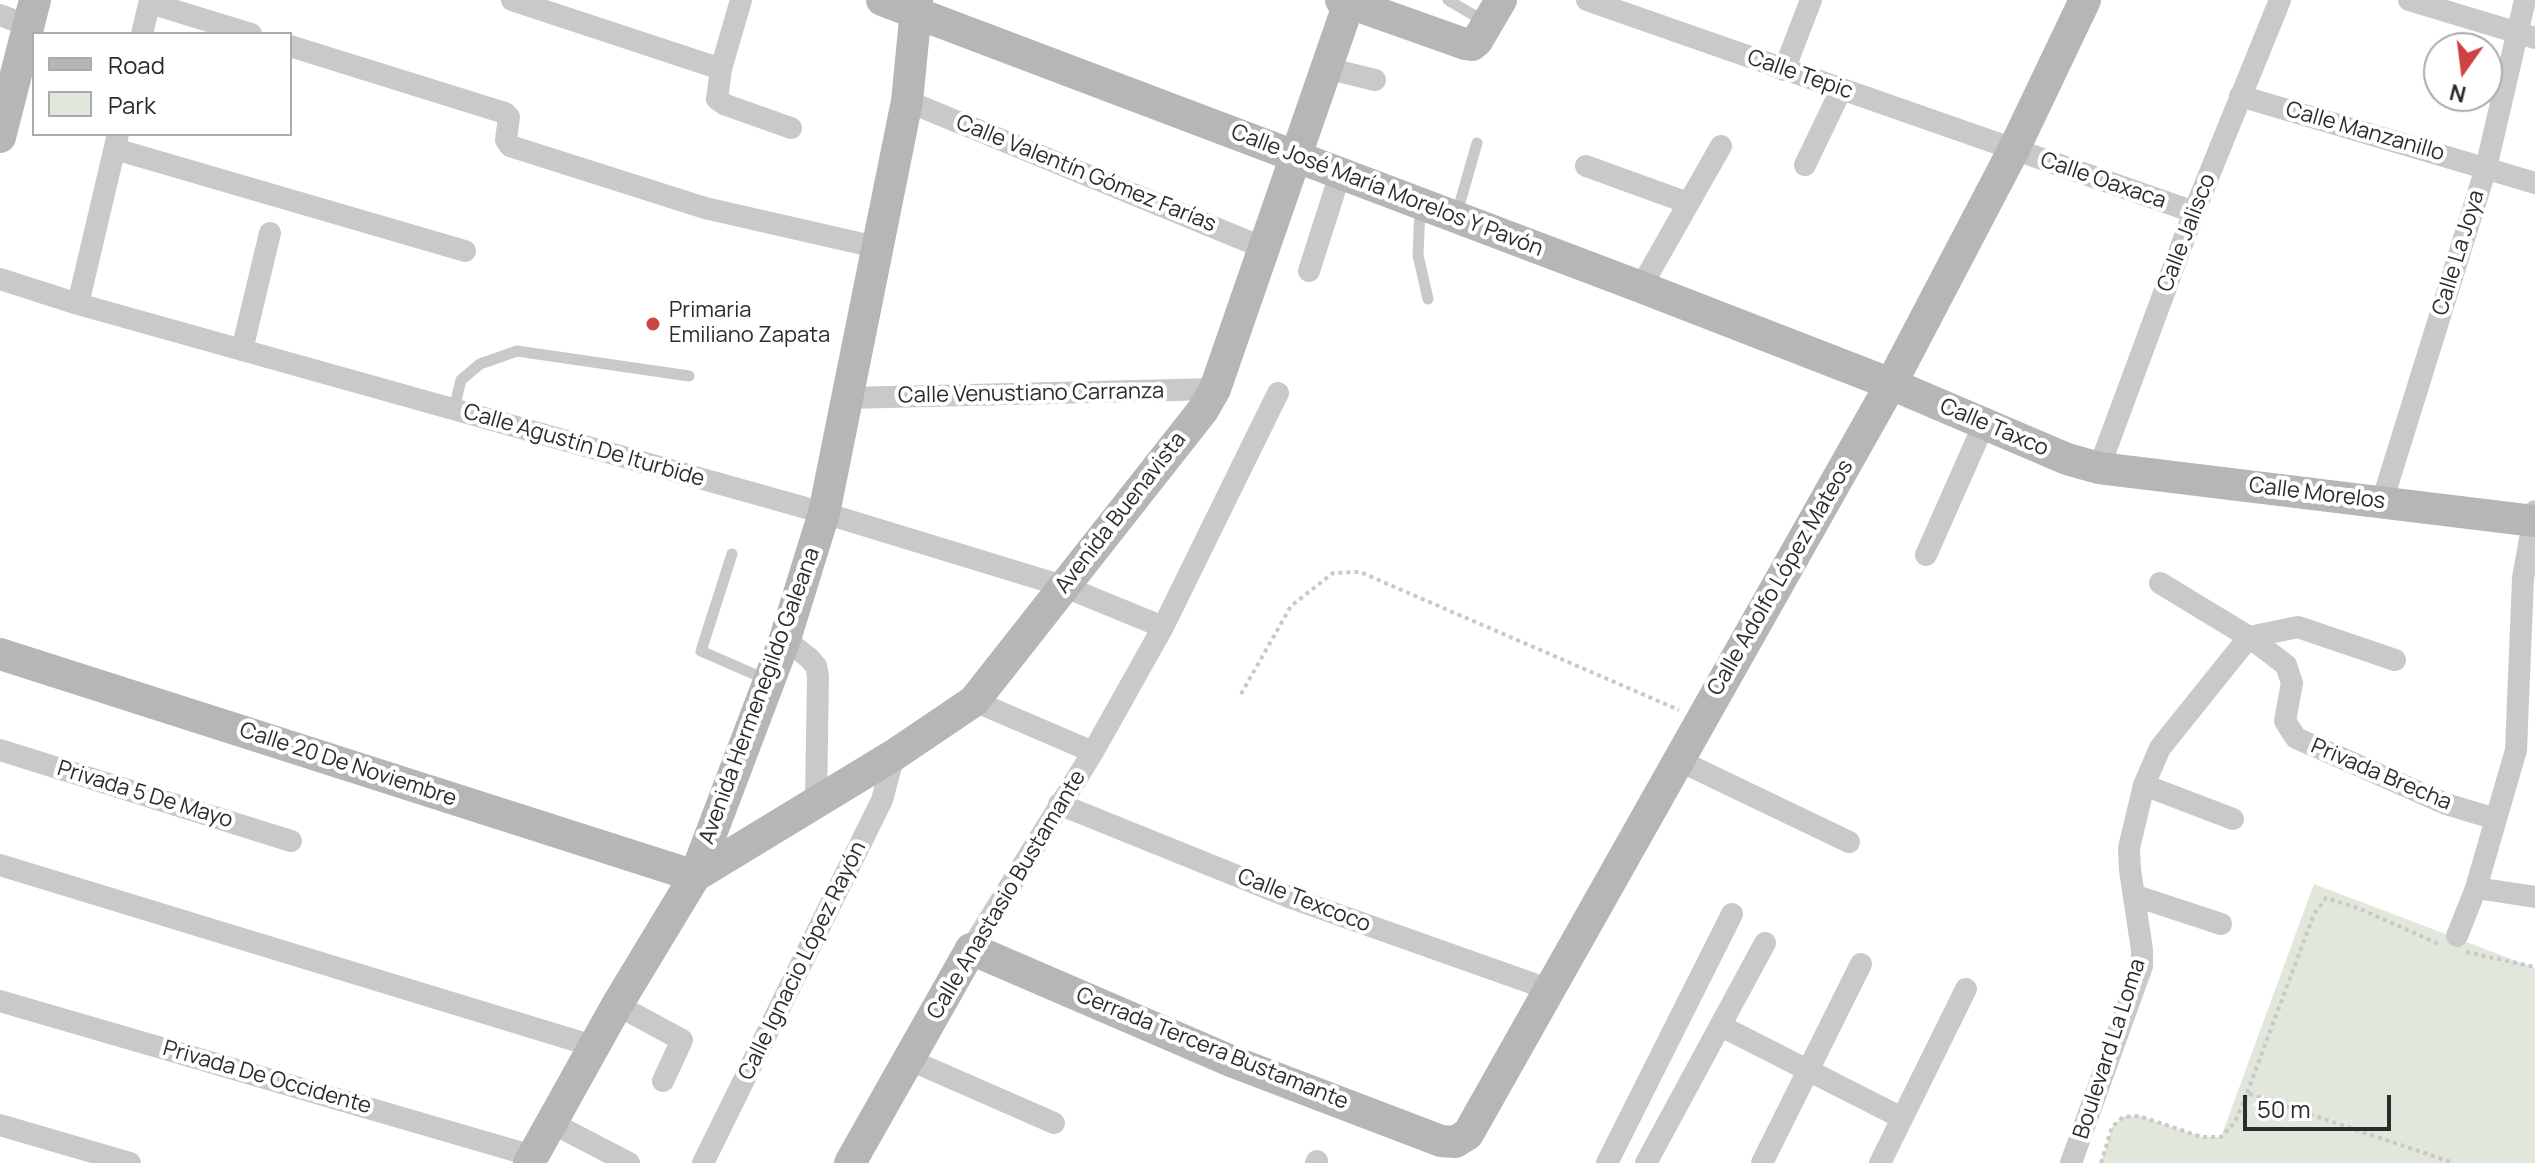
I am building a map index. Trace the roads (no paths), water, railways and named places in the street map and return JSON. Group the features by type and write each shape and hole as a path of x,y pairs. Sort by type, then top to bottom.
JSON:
{"main road":[{"name":"Calle José María Morelos Y Pavón","path":"882,0 916,6 1295,157 1891,384"},
{"name":"Calle Adolfo López Mateos","path":"1455,1142 1468,1134 1551,990 1891,384 2013,151 2085,0"},
{"path":"1347,1 1465,44 1487,23"},
{"name":"Avenida Buenavista","path":"695,876 894,755 974,701 1203,410 1215,389 1347,1"},
{"name":"Avenida Hermenegildo Galeana","path":"531,1160 593,1046 695,876 785,639 824,513 907,101 916,6"},
{"path":"0,137 21,14"},
{"name":"Calle Taxco","path":"1891,384 2067,459 2099,468"},
{"name":"Calle Morelos","path":"2099,468 2534,517"},
{"name":"Calle 20 De Noviembre","path":"0,654 695,876"},
{"name":"Calle Anastasio Bustamante","path":"850,1163 971,949"},
{"name":"Cerrada Tercera Bustamante","path":"971,949 1231,1061 1441,1141 1455,1142"}],"street":[{"path":"512,0 721,69"},
{"path":"741,0 721,69 717,99 791,128"},
{"name":"Calle Tepic","path":"1587,0 2013,151"},
{"path":"1784,70 1811,0"},
{"name":"Calle Jalisco","path":"2099,468 2194,212 2280,0"},
{"path":"2409,0 2526,35"},
{"name":"Calle La Joya","path":"2382,502 2526,35 2525,0"},
{"path":"142,32 150,1 245,32"},
{"path":"292,47 508,114 506,140 510,146 705,208 876,247"},
{"path":"1326,68 1375,80"},
{"path":"1805,165 1841,90"},
{"name":"Calle Manzanillo","path":"2240,96 2535,183"},
{"name":"Calle Valentín Gómez Farías","path":"907,101 1264,248"},
{"path":"78,304 117,142 465,251"},
{"path":"1641,287 1721,146"},
{"name":"Calle Oaxaca","path":"2013,151 2194,212"},
{"path":"1586,166 1688,203"},
{"path":"1309,271 1340,174"},
{"path":"242,350 270,233"},
{"name":"Calle Agustín De Iturbide","path":"0,279 78,304 824,513 1063,586 1163,627"},
{"name":"Calle Venustiano Carranza","path":"847,398 1215,389"},
{"name":"Calle Anastasio Bustamante","path":"971,949 1093,752 1163,627 1278,393"},
{"path":"1926,555 1984,424"},
{"path":"2457,945 2516,750 2528,634 2523,578 2534,517"},
{"path":"2160,583 2249,637 2298,627 2395,660"},
{"name":"Boulevard La Loma","path":"2071,1163 2142,966 2129,848 2144,785 2160,748 2249,637"},
{"name":"Privada Brecha","path":"2249,637 2286,665 2291,674 2285,721 2296,738 2446,804 2496,819"},
{"path":"785,639 809,658 816,666 818,676 816,801"},
{"path":"974,701 1093,752"},
{"name":"Privada 5 De Mayo","path":"0,750 291,841"},
{"name":"Calle Ignacio López Rayón","path":"703,1163 882,800 894,755"},
{"path":"1678,760 1849,842"},
{"path":"2144,785 2233,819"},
{"name":"Calle Texcoco","path":"1059,804 1294,899 1551,990"},
{"path":"0,865 593,1046"},
{"path":"2476,888 2530,893"},
{"path":"2136,896 2221,924"},
{"path":"1607,1163 1732,914"},
{"path":"1646,1163 1765,943"},
{"path":"1762,1163 1861,964"},
{"path":"1880,1163 1966,989"},
{"name":"Privada De Occidente","path":"0,1001 531,1160"},
{"path":"617,1005 682,1040 663,1081"},
{"path":"1721,1026 1902,1118"},
{"path":"910,1060 1054,1123"},
{"path":"552,1123 629,1163"},
{"path":"0,1125 130,1163"}],"lane":[{"path":"1448,0 1487,23"},
{"path":"1456,218 1477,143"},
{"path":"1420,204 1418,255 1428,299"},
{"path":"454,409 461,380 480,364 517,351 689,376"},
{"path":"732,554 701,651 769,681"}],"place":[{"name":"Primaria Emiliano Zapata","path":"653,324"}]}
